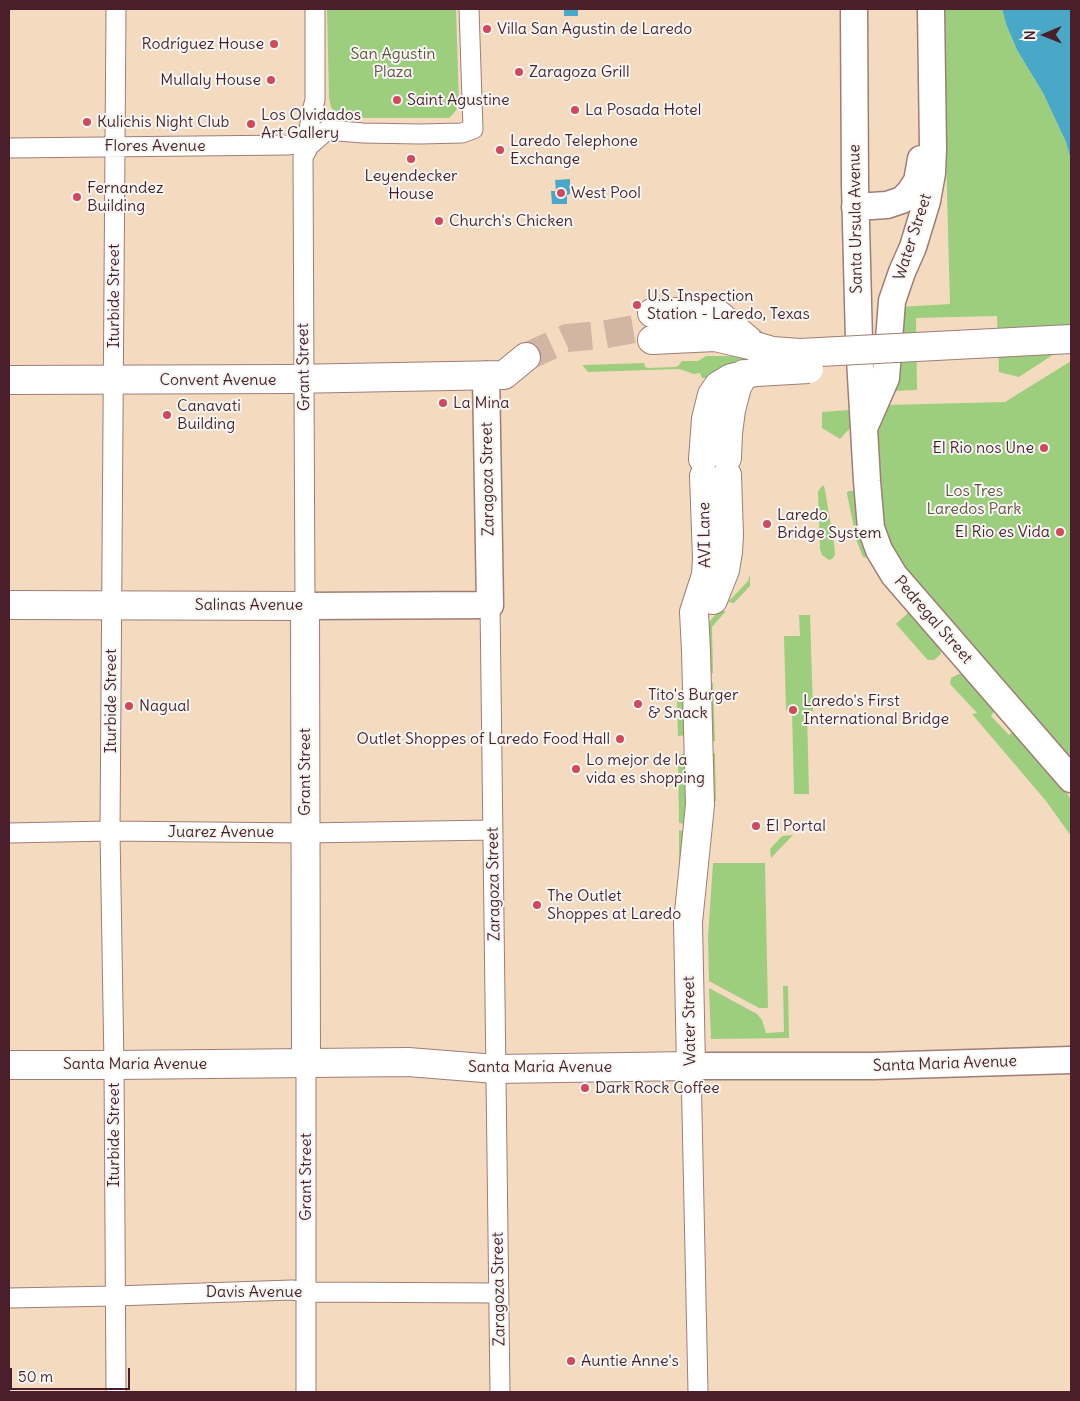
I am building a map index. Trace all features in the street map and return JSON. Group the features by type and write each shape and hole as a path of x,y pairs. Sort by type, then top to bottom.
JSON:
{"main road":[{"name":"Santa Ursula Avenue","path":"854,9 855,196 870,391 864,429"},
{"name":"Water Street","path":"855,196 887,205 902,200 917,181 921,163 919,9"},
{"name":"Water Street","path":"870,391 886,378 892,301 913,246 927,201 932,173 931,9"},
{"path":"652,333 702,324 714,326 726,330 752,364"},
{"path":"752,364 772,352 800,353 1071,339"},
{"path":"752,364 1071,354"},
{"path":"495,375 526,357"},
{"name":"AVI Lane","path":"696,651 694,612 706,575 716,467 706,419 712,395 718,386 752,364"},
{"name":"Convent Avenue","path":"9,380 303,379 495,375"},
{"name":"Zaragoza Street","path":"490,605 495,375"},
{"name":"Pedregal Street","path":"864,429 869,513 879,550 894,575 1071,779"},
{"name":"Salinas Avenue","path":"9,605 490,605"},
{"name":"Grant Street","path":"305,606 306,1063"},
{"name":"Water Street","path":"691,1066 688,922 700,805 696,651"},
{"name":"Santa Maria Avenue","path":"9,1064 114,1065 408,1062 496,1069 873,1066 1071,1060"}],"street":[{"name":"Iturbide Street","path":"116,9 110,831 116,1392"},
{"name":"Grant Street","path":"305,606 302,147 309,130 315,100 315,9"},
{"path":"302,147 326,130 420,134 462,133 473,129 469,9"},
{"name":"Grant Street","path":"315,100 326,130"},
{"name":"Flores Avenue","path":"9,148 289,146 295,144 302,147"},
{"name":"Zaragoza Street","path":"490,605 500,1392"},
{"name":"Juarez Avenue","path":"9,833 110,831 306,833 493,830"},
{"name":"Grant Street","path":"306,1063 306,1392"},
{"name":"Water Street","path":"691,1066 698,1392"},
{"name":"Davis Avenue","path":"9,1298 292,1290 306,1292 499,1292"}],"green space":[{"name":"San Agustin Plaza","path":"327,9 456,9 458,108 449,118 348,118 335,113 329,98"},
{"path":"942,9 1002,9 1017,50 1043,93 1066,142 1071,161 1071,343 1019,377 999,372 997,316 916,318 917,390 893,391 898,307 950,304"},
{"path":"706,356 744,356 749,359 736,361 709,378 702,378 700,373 694,374 679,369 588,372 583,366 644,363 645,367 648,368 675,367 682,361 698,361"},
{"name":"Los Tres Laredos Park","path":"1071,361 1071,762 905,573 884,538 874,438 887,405 1005,402"},
{"path":"851,411 853,425 840,439 822,428 822,412"},
{"path":"824,486 825,490 834,544 835,555 829,560 822,555 820,549 818,492"},
{"path":"849,491 859,491 873,558 863,557 857,542 847,494"},
{"path":"750,574 750,586 734,603 728,602 748,581"},
{"path":"721,611 726,611 712,627 713,673 708,673 709,683 713,683 715,741 709,741 706,631 709,622"},
{"path":"910,611 940,647 941,654 934,660 928,660 896,624"},
{"path":"799,615 810,615 813,711 807,711 809,794 794,794 792,711 786,710 784,636 800,636"},
{"path":"963,674 996,709 991,716 1009,735 1015,730 1060,781 1071,800 1071,836 1046,801 972,714 977,713 950,684 951,678"},
{"path":"682,697 685,698 688,735 678,736 677,701"},
{"path":"688,752 688,825 679,823 678,756"},
{"path":"715,753 716,801 710,802 707,754"},
{"path":"679,830 686,832 679,879"},
{"path":"793,835 771,858 770,849 782,836"},
{"path":"713,863 765,863 768,1008 759,1008 709,981 708,937"},
{"path":"783,986 788,986 789,1038 711,1039 709,988 757,1014 762,1020 766,1033 784,1032"}],"water":[{"path":"564,9 578,9 578,16 564,16"},
{"path":"1002,9 1071,9 1071,161 1066,142 1043,93 1017,50"},
{"name":"West Pool","path":"570,179 570,194 567,195 567,204 552,204 551,191 556,191 555,180"}],"tunnel":[{"path":"526,357 567,338 601,335 652,326"}],"place":[{"name":"Villa San Agustin de Laredo","path":"487,29"},
{"name":"Rodríguez House","path":"274,44"},
{"name":"Zaragoza Grill","path":"519,72"},
{"name":"Mullaly House","path":"271,80"},
{"name":"Saint Agustine","path":"397,100"},
{"name":"La Posada Hotel","path":"575,110"},
{"name":"Kulichis Night Club","path":"87,122"},
{"name":"Los Olvidados Art Gallery","path":"251,124"},
{"name":"Laredo Telephone Exchange","path":"500,150"},
{"name":"Leyendecker House","path":"411,159"},
{"name":"West Pool","path":"561,193"},
{"name":"Fernandez Building","path":"77,197"},
{"name":"Church's Chicken","path":"439,221"},
{"name":"U.S. Inspection Station - Laredo, Texas","path":"637,305"},
{"name":"La Mina","path":"443,403"},
{"name":"Canavati Building","path":"167,415"},
{"name":"El Rio nos Une","path":"1044,448"},
{"name":"Laredo Bridge System","path":"767,524"},
{"name":"El Rio es Vida","path":"1060,532"},
{"name":"Tito's Burger & Snack","path":"638,704"},
{"name":"Nagual","path":"129,706"},
{"name":"Laredo's First International Bridge","path":"793,710"},
{"name":"Outlet Shoppes of Laredo Food Hall","path":"620,739"},
{"name":"Lo mejor de la vida es shopping","path":"576,769"},
{"name":"El Portal","path":"756,826"},
{"name":"The Outlet Shoppes at Laredo","path":"537,905"},
{"name":"Dark Rock Coffee","path":"585,1088"},
{"name":"Auntie Anne's","path":"571,1361"}]}
